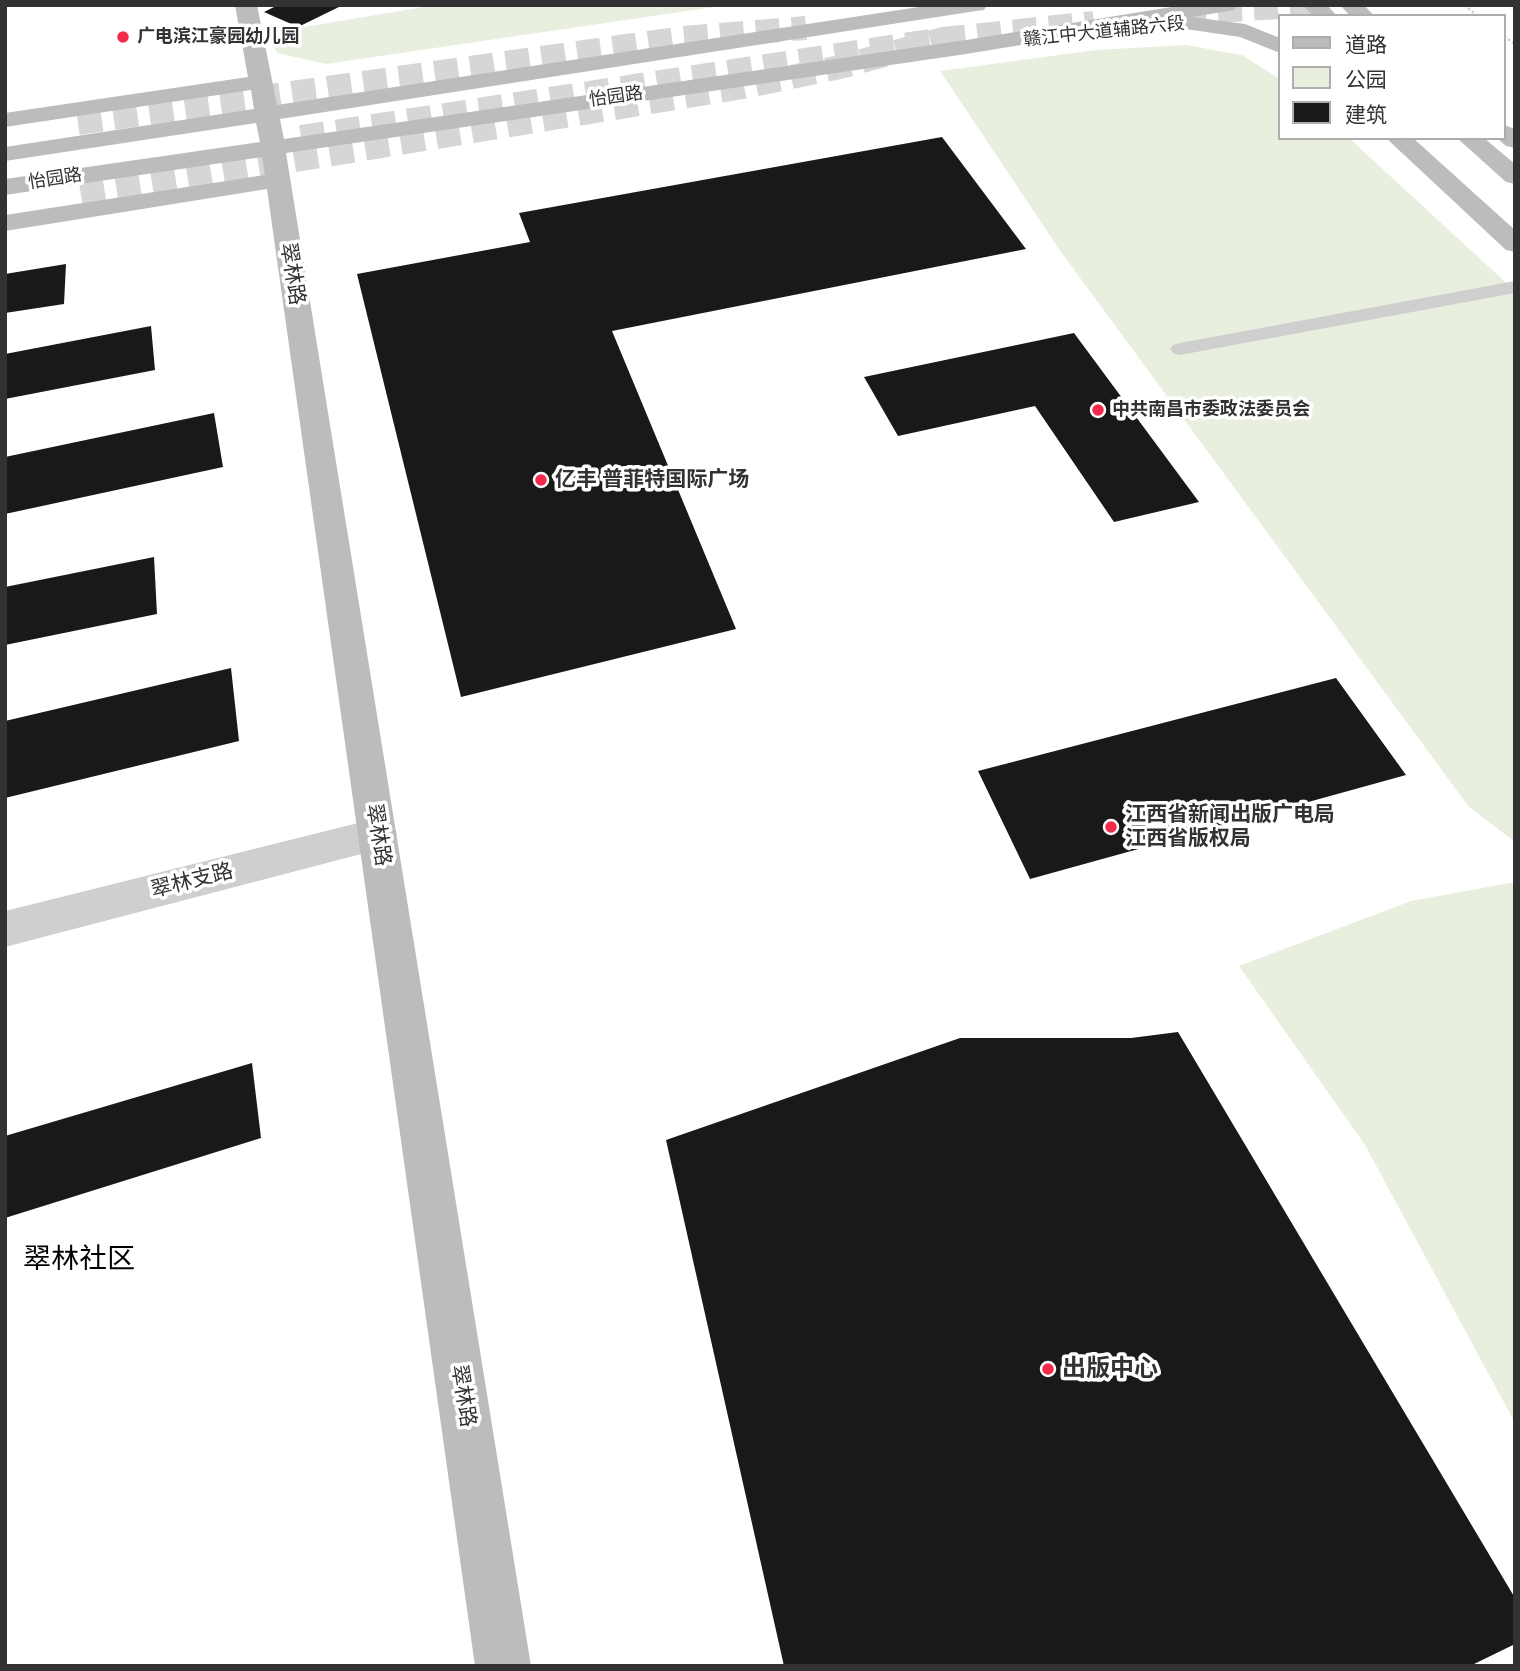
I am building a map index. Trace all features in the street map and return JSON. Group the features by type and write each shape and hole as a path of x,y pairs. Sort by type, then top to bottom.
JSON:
{"main road":[{"name":"翠林路","path":"246,5 269,131 378,834 503,1666"},
{"name":"怡园路","path":"5,187 269,131 976,5"},
{"name":"怡园路","path":"5,154 269,131 966,47 1226,5"},
{"name":"赣江中大道辅路六段","path":"966,47 1156,23 1199,23 1245,31 1278,45"},
{"path":"5,120 269,131"},
{"path":"5,134 78,123"},
{"path":"5,223 269,131"},
{"path":"1400,140 1515,244"},
{"path":"1471,140 1515,177"},
{"path":"5,206 81,195"}],"street":[{"name":"翠林支路","path":"5,929 378,834"}],"lane":[{"path":"1180,349 1515,287"}],"green space":[{"path":"436,5 728,5 326,64 277,53 268,33"},
{"path":"1186,45 1242,55 1278,78 1278,140 1351,140 1515,291 1515,842 1469,807 1061,252 940,71 1096,50"},
{"path":"1515,882 1515,1423 1365,1145 1239,966 1411,901"}],"building":[{"path":"278,5 343,5 298,27 264,12"},
{"name":"亿丰 普菲特国际广场","path":"942,137 1026,249 612,331 736,629 461,697 357,274 530,242 519,213"},
{"path":"66,264 64,304 5,313 5,274"},
{"path":"151,326 155,370 5,399 5,354"},
{"path":"1074,333 1199,502 1114,522 1035,406 898,436 864,377"},
{"path":"214,413 223,467 5,514 5,457"},
{"path":"154,557 157,614 5,645 5,587"},
{"path":"231,668 239,741 5,798 5,721"},
{"name":"江西省新闻出版广电局 江西省版权局","path":"1336,678 1406,775 1030,879 978,771"},
{"name":"出版中心","path":"1178,1032 1515,1598 1515,1644 1470,1666 784,1666 666,1140 960,1038 1131,1038"},
{"path":"252,1063 261,1138 5,1218 5,1136"}],"tunnel":[{"path":"1182,13 1313,5"},
{"path":"301,137 943,39 1094,23"},
{"path":"78,123 683,38 806,28"},
{"path":"81,195 743,87 840,67 943,39"}],"place":[{"name":"广电滨江豪园幼儿园","path":"123,37"},
{"name":"中共南昌市委政法委员会","path":"1098,410"},
{"name":"亿丰 普菲特国际广场","path":"541,480"},
{"name":"江西省新闻出版广电局 江西省版权局","path":"1111,827"},
{"name":"出版中心","path":"1048,1369"}],"district":[{"name":"翠林社区","path":"79,1260"}]}
